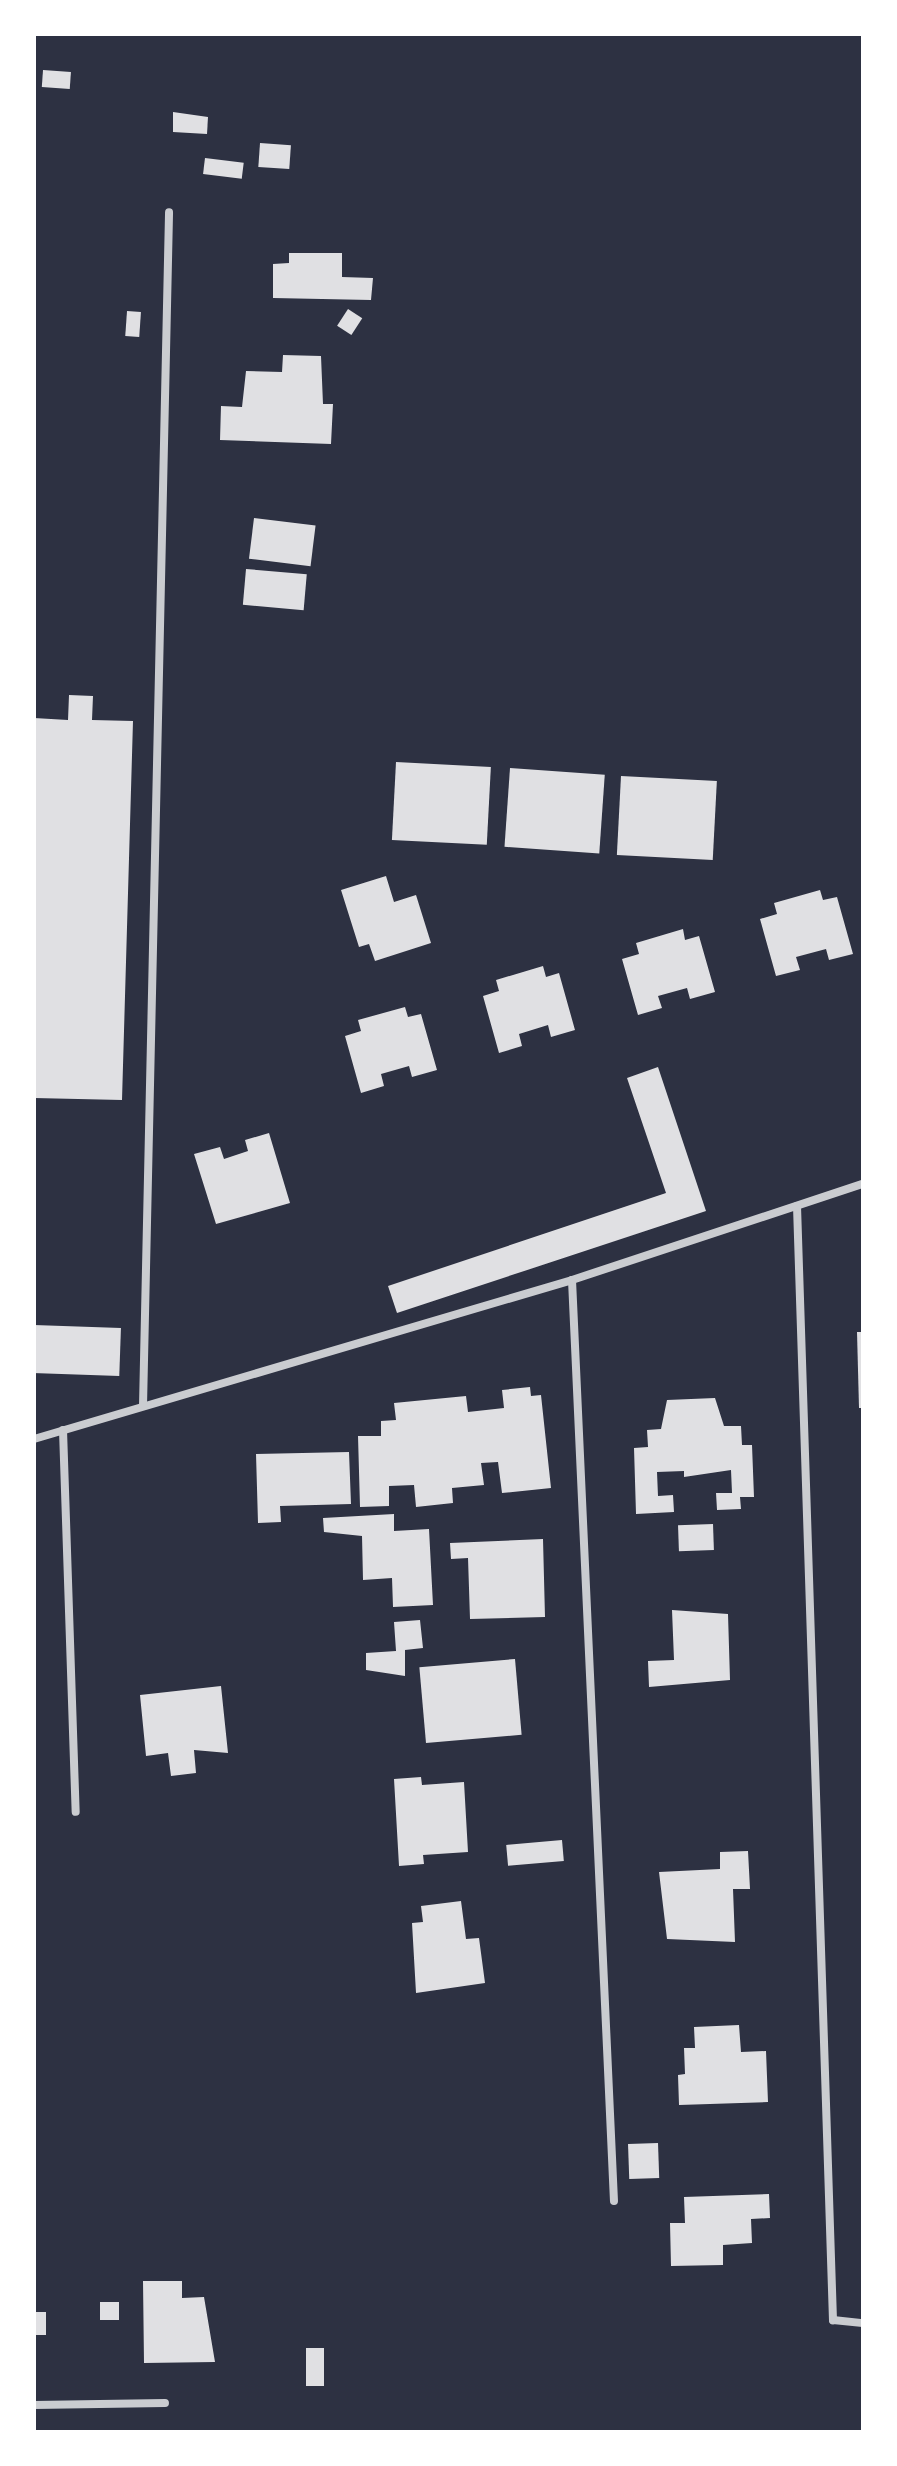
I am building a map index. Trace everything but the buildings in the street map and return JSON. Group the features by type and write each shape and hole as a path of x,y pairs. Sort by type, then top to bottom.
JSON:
{"street":[{"path":"143,1406 169,212"},
{"path":"34,1439 572,1280 863,1184"},
{"path":"797,1206 833,2320 863,2323"},
{"path":"572,1280 614,2201"},
{"path":"63,1430 76,1812"},
{"path":"34,2405 165,2403"}]}
